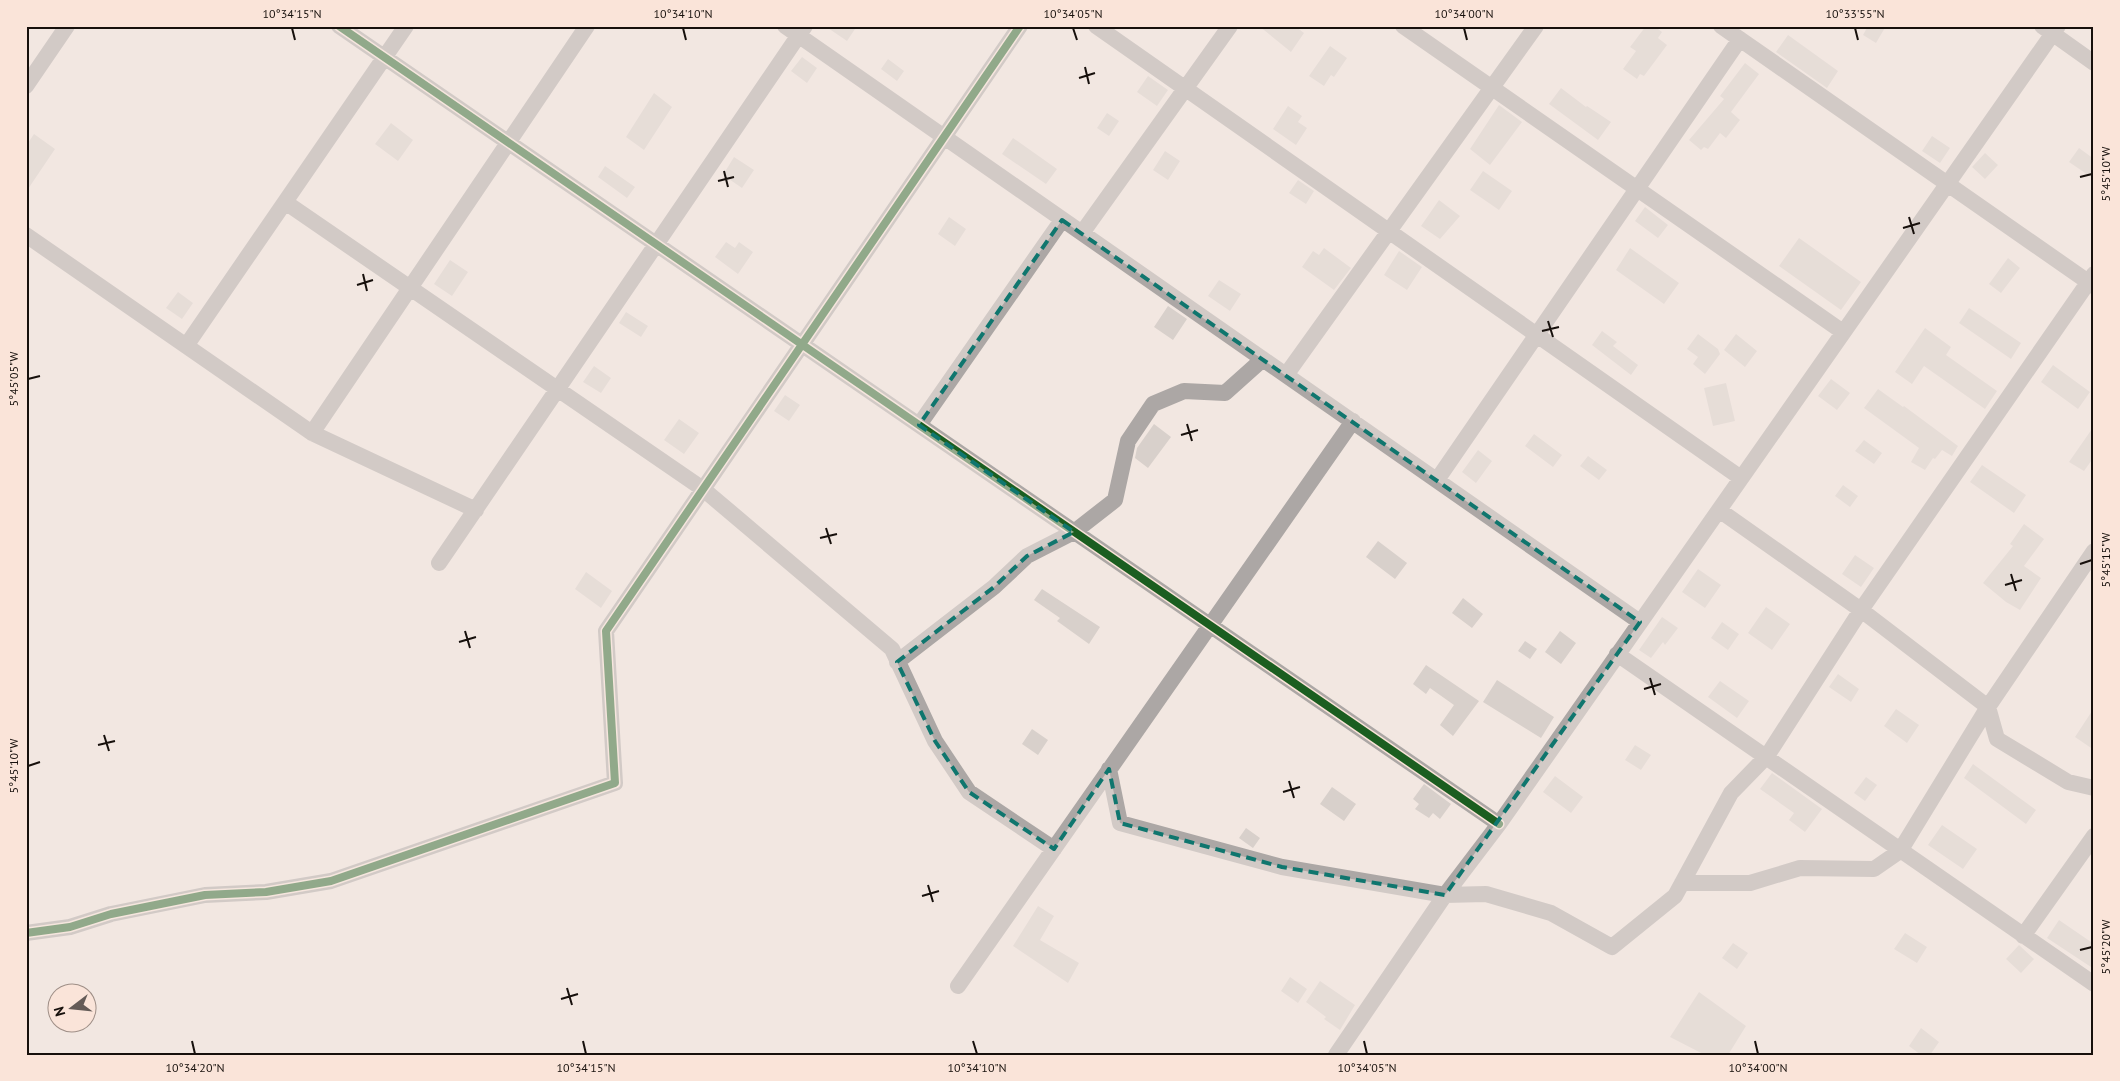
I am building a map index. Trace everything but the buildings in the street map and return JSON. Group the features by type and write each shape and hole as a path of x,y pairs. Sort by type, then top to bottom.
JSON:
{"street":[{"path":"26,86 67,26"},
{"path":"339,26 1499,824"},
{"path":"186,346 406,26"},
{"path":"312,433 587,26"},
{"path":"785,26 802,31 944,137 1640,622"},
{"path":"26,933 70,927 112,914 205,895 266,892 331,881 614,783 606,631 1020,26"},
{"path":"1096,26 1741,478"},
{"path":"1082,233 1230,26"},
{"path":"1402,26 1843,332"},
{"path":"1286,375 1536,26"},
{"path":"1110,770 1120,823 1282,868 1445,895 1486,894 1551,913 1612,947 1675,896 1731,793 1767,756 1860,610 2092,281 1947,184 1721,26"},
{"path":"1336,1055 1445,895 1499,824 1947,184 2051,29 2094,63"},
{"path":"440,563 802,31"},
{"path":"1436,480 1740,39"},
{"path":"285,202 703,489 892,649 936,741 969,792 1054,849"},
{"path":"920,425 1062,220"},
{"path":"26,235 312,433 476,510"},
{"path":"898,662 994,587 1027,556 1074,532 1115,500 1128,441 1153,404 1184,392 1225,393 1263,359"},
{"path":"958,986 1353,422"},
{"path":"1718,510 1860,610 1988,708 1997,739 2068,782 2094,788"},
{"path":"1682,883 1750,883 1800,868 1874,869 1900,851 1988,708 2094,551"},
{"path":"1617,654 2094,984"},
{"path":"2023,936 2094,836"}],"highlighted area":[{"path":"1062,220 1640,622 1445,895 1282,867 1120,823 1109,769 1054,849 969,792 935,741 897,662 994,587 1027,556 1074,532 919,425"}],"cycle path":[{"path":"339,26 1499,824"},
{"path":"26,933 70,927 111,914 205,895 266,892 331,881 615,783 606,631 1020,26"}]}
